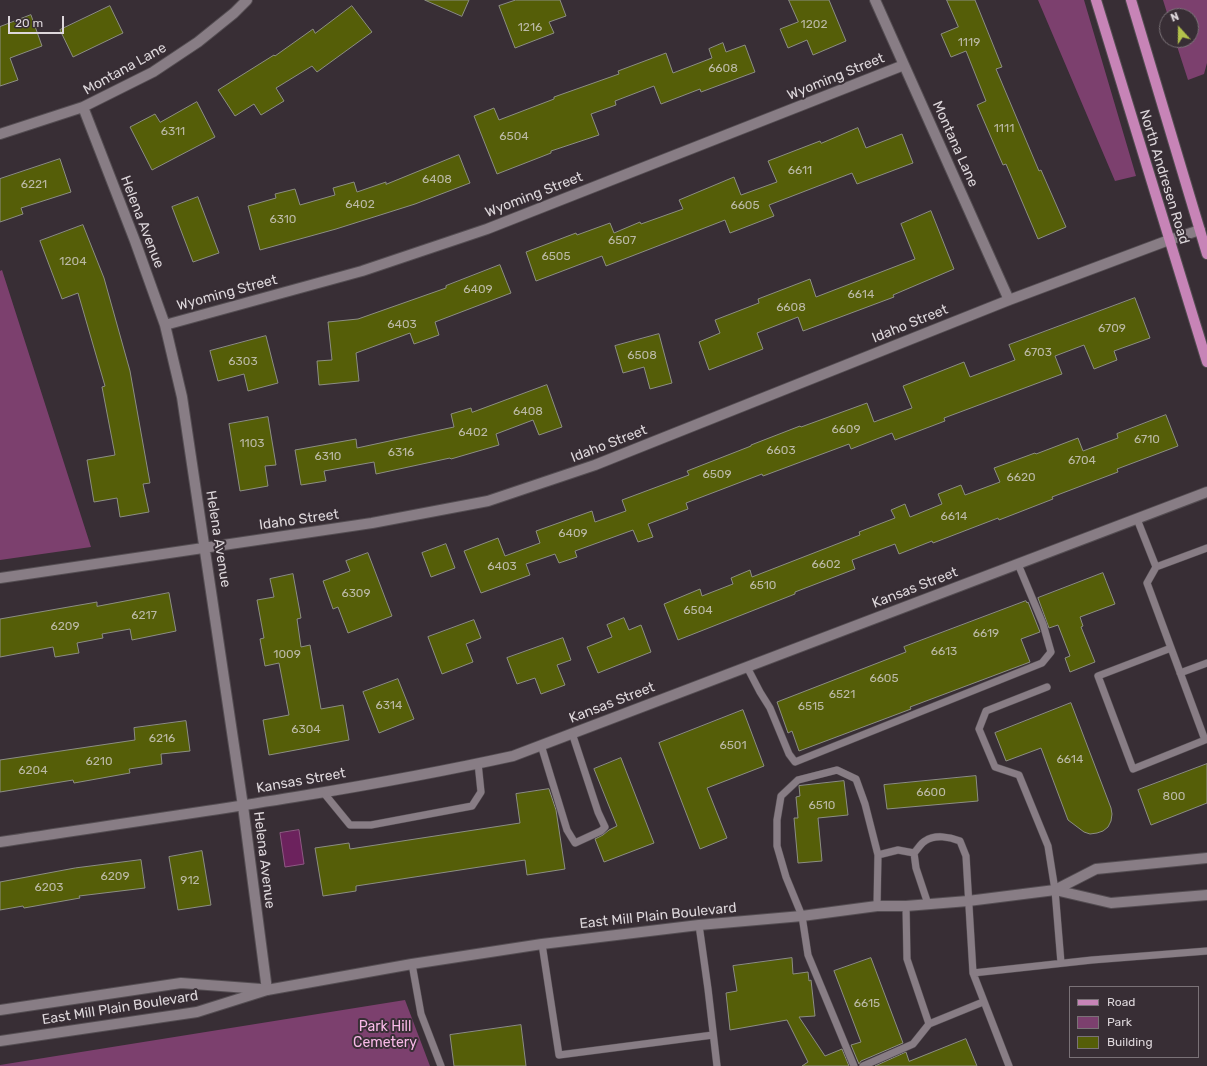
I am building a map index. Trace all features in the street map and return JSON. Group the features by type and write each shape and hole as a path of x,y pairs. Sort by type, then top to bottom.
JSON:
{"main road":[{"name":"North Andresen Road","path":"1096,0 1207,362"},
{"name":"North Andresen Road","path":"1131,0 1207,254"}],"street":[{"name":"Montana Lane","path":"0,134 83,107 160,68 198,42 234,13 247,0"},
{"name":"Montana Lane","path":"875,0 1009,300"},
{"name":"Wyoming Street","path":"165,325 362,271 487,229 904,65"},
{"name":"Helena Avenue","path":"83,107 135,241 165,325 182,397 243,806 267,990"},
{"name":"Idaho Street","path":"0,578 372,523 488,501 595,466 1009,300 1169,240 1200,230"},
{"name":"Kansas Street","path":"0,842 243,806 513,756 1207,492"},
{"name":"East Mill Plain Boulevard","path":"0,1041 196,1012 267,990 412,964 542,944 699,924 802,916 877,906 906,906 968,901 1055,890 1096,869 1207,858"},
{"name":"East Mill Plain Boulevard","path":"1055,890 1111,903 1207,895"},
{"name":"East Mill Plain Boulevard","path":"0,1010 180,983 267,990"}],"lane":[{"path":"1137,519 1156,567"},
{"path":"1170,648 1098,676 1133,769 1205,740 1147,583 1156,567 1207,548"},
{"path":"747,666 770,708 789,754 795,762 1042,663 1051,652 1043,624 1018,564"},
{"path":"1180,673 1207,663"},
{"path":"1047,687 986,711 978,729 995,767 1019,775 1048,846 1055,890 1061,963"},
{"path":"541,745 567,830 575,843 601,831 605,827 598,812 572,733"},
{"path":"323,792 350,825 379,824 472,806 480,792 478,763"},
{"path":"854,1066 808,955 802,916 786,877 777,846 777,820 781,796 798,780 837,770 856,779 866,804 878,855 877,906"},
{"path":"914,853 925,841 938,837 960,840 966,856 968,874 968,901 973,973 1009,1066"},
{"path":"878,855 898,850 914,853"},
{"path":"914,853 916,868 928,904"},
{"path":"906,906 907,960 929,1024"},
{"path":"699,924 717,1066"},
{"path":"542,944 559,1055 713,1035"},
{"path":"973,973 1061,963 1207,951"},
{"path":"412,964 421,1014 441,1066"},
{"path":"863,1066 913,1044 929,1024 983,1002"}],"green space":[{"path":"1038,0 1084,0 1136,176 1115,181"},
{"path":"1163,0 1207,0 1207,63 1204,74 1188,80 1178,48 1199,48 1199,8 1166,8"},
{"path":"2,270 91,547 0,560 0,271"},
{"name":"Park Hill Cemetery","path":"405,1000 430,1066 0,1066 0,1065"}],"shaded area":[{"path":"299,830 304,864 285,867 280,833"}],"building":[{"path":"425,0 469,0 462,16"},
{"path":"516,0 560,0 566,16 549,22 554,33 515,48 499,6"},
{"path":"789,0 829,0 846,41 813,55 807,40 788,48 780,29 798,22"},
{"path":"947,0 975,0 1002,67 996,69 1039,171 1041,170 1066,227 1038,239 1006,164 1003,165 977,105 986,101 966,51 951,57 941,34 958,27"},
{"path":"110,6 123,33 73,57 60,30"},
{"path":"352,6 372,32 317,72 312,66 276,88 284,101 261,115 254,104 235,116 218,90 274,55 275,56 313,29 315,33"},
{"path":"31,15 42,46 10,58 18,80 0,86 0,27"},
{"path":"723,43 726,52 745,45 755,72 701,92 700,89 661,104 654,86 615,101 616,105 591,114 599,135 551,151 551,153 497,174 474,116 494,108 499,120 554,99 554,97 619,74 618,71 666,53 673,73 712,58 709,49"},
{"path":"197,102 215,137 152,170 130,127 155,114 160,122"},
{"path":"858,128 866,148 902,134 913,163 857,184 852,173 769,205 774,216 730,233 725,220 606,266 602,256 536,281 526,252 576,233 577,235 610,223 614,233 640,222 641,224 683,209 679,200 734,177 741,195 777,182 768,161 820,141 821,143"},
{"path":"459,155 470,183 415,204 336,229 260,250 248,206 276,198 275,194 295,189 300,205 335,195 333,188 354,182 357,192 386,182 386,184"},
{"path":"60,159 71,192 21,208 23,214 0,222 0,179"},
{"path":"198,197 219,253 193,262 172,207"},
{"path":"931,211 954,269 893,295 894,297 803,331 798,317 757,333 763,349 709,370 699,342 720,333 715,320 759,303 758,299 810,279 816,297 915,259 901,224"},
{"path":"83,225 104,278 130,371 150,483 143,484 149,512 120,517 117,498 94,502 87,460 115,455 102,387 105,386 78,293 62,299 40,241"},
{"path":"500,265 511,293 435,322 439,335 414,344 410,333 356,353 359,381 319,385 317,361 332,360 328,322 358,319 446,288 446,286"},
{"path":"1135,298 1150,338 1114,351 1117,360 1094,369 1084,345 1055,356 1062,374 944,418 945,421 895,440 892,433 851,449 849,444 763,476 762,474 686,503 688,509 648,524 653,537 638,542 633,530 575,551 577,557 559,563 555,554 526,564 530,575 481,593 464,551 498,538 505,556 540,543 536,531 592,511 595,522 626,511 622,500 689,475 687,471 751,445 867,403 874,422 912,408 903,386 964,362 970,377 1015,360 1009,345"},
{"path":"659,334 672,383 650,389 644,367 623,373 615,346"},
{"path":"266,336 278,383 248,391 244,374 218,381 210,351"},
{"path":"547,385 562,427 539,435 533,420 496,434 499,445 451,459 376,474 374,462 324,471 326,481 301,485 295,450 356,439 357,448 454,427 451,414 471,408 472,412"},
{"path":"1166,415 1178,446 1117,469 1118,472 1052,497 1053,499 999,520 998,518 933,543 932,541 899,554 895,544 852,560 855,569 678,640 664,604 700,589 702,596 733,584 731,578 750,570 752,577 860,535 859,532 895,518 891,510 905,504 910,517 942,504 938,494 961,485 965,495 1000,482 994,468 1078,438 1083,451 1118,438 1117,434"},
{"path":"268,417 276,465 265,466 268,486 240,491 229,424"},
{"path":"446,544 455,568 431,577 422,553"},
{"path":"368,553 392,616 348,633 338,607 333,609 323,581 350,571 346,561"},
{"path":"1103,573 1115,604 1080,617 1083,626 1081,627 1095,662 1070,672 1065,658 1070,656 1058,625 1049,628 1038,598"},
{"path":"293,574 301,618 297,619 301,647 310,645 321,709 343,705 349,740 269,755 263,720 289,715 279,663 265,666 260,639 264,638 257,600 274,597 270,579"},
{"path":"169,593 176,631 132,640 130,629 102,634 103,638 77,643 79,653 55,657 53,647 0,657 0,619 97,602 97,606"},
{"path":"1026,601 1027,603 1028,602 1040,632 1021,639 1030,662 799,751 792,731 788,733 777,702 906,652 904,647"},
{"path":"624,618 629,630 641,625 651,652 598,673 587,647 612,637 607,625"},
{"path":"474,620 481,638 466,644 473,662 442,674 428,637"},
{"path":"563,638 571,660 557,665 565,685 541,694 535,678 517,684 507,658"},
{"path":"398,679 414,719 379,733 363,692"},
{"path":"1071,703 1111,808 1111,821 1108,827 1097,833 1090,834 1084,832 1068,820 1041,748 1006,761 995,733"},
{"path":"743,710 764,766 707,788 727,838 700,849 659,743"},
{"path":"186,721 190,751 161,754 162,764 129,769 130,773 74,783 73,780 0,792 0,760 135,740 134,728"},
{"path":"621,758 654,843 604,862 595,839 617,826 594,769"},
{"path":"1207,764 1207,803 1151,825 1138,790"},
{"path":"976,776 978,801 887,809 884,785"},
{"path":"844,781 848,815 818,818 822,861 798,863 794,818 798,818 796,797 800,796 799,786"},
{"path":"549,789 556,810 565,869 527,875 525,860 356,886 356,891 323,896 315,848 349,843 350,849 520,823 516,794"},
{"path":"202,851 211,905 178,910 169,857"},
{"path":"141,860 145,888 79,896 80,898 24,908 23,906 0,910 0,882 75,868"},
{"path":"792,958 793,974 808,972 809,981 811,980 815,1016 799,1017 825,1056 842,1049 849,1066 802,1066 808,1062 787,1020 730,1030 726,993 737,991 733,966"},
{"path":"871,958 903,1043 861,1061 859,1064 851,1045 861,1042 834,971"},
{"path":"521,1025 526,1066 454,1066 450,1035"},
{"path":"966,1039 977,1066 875,1066 906,1052 909,1061"}]}
